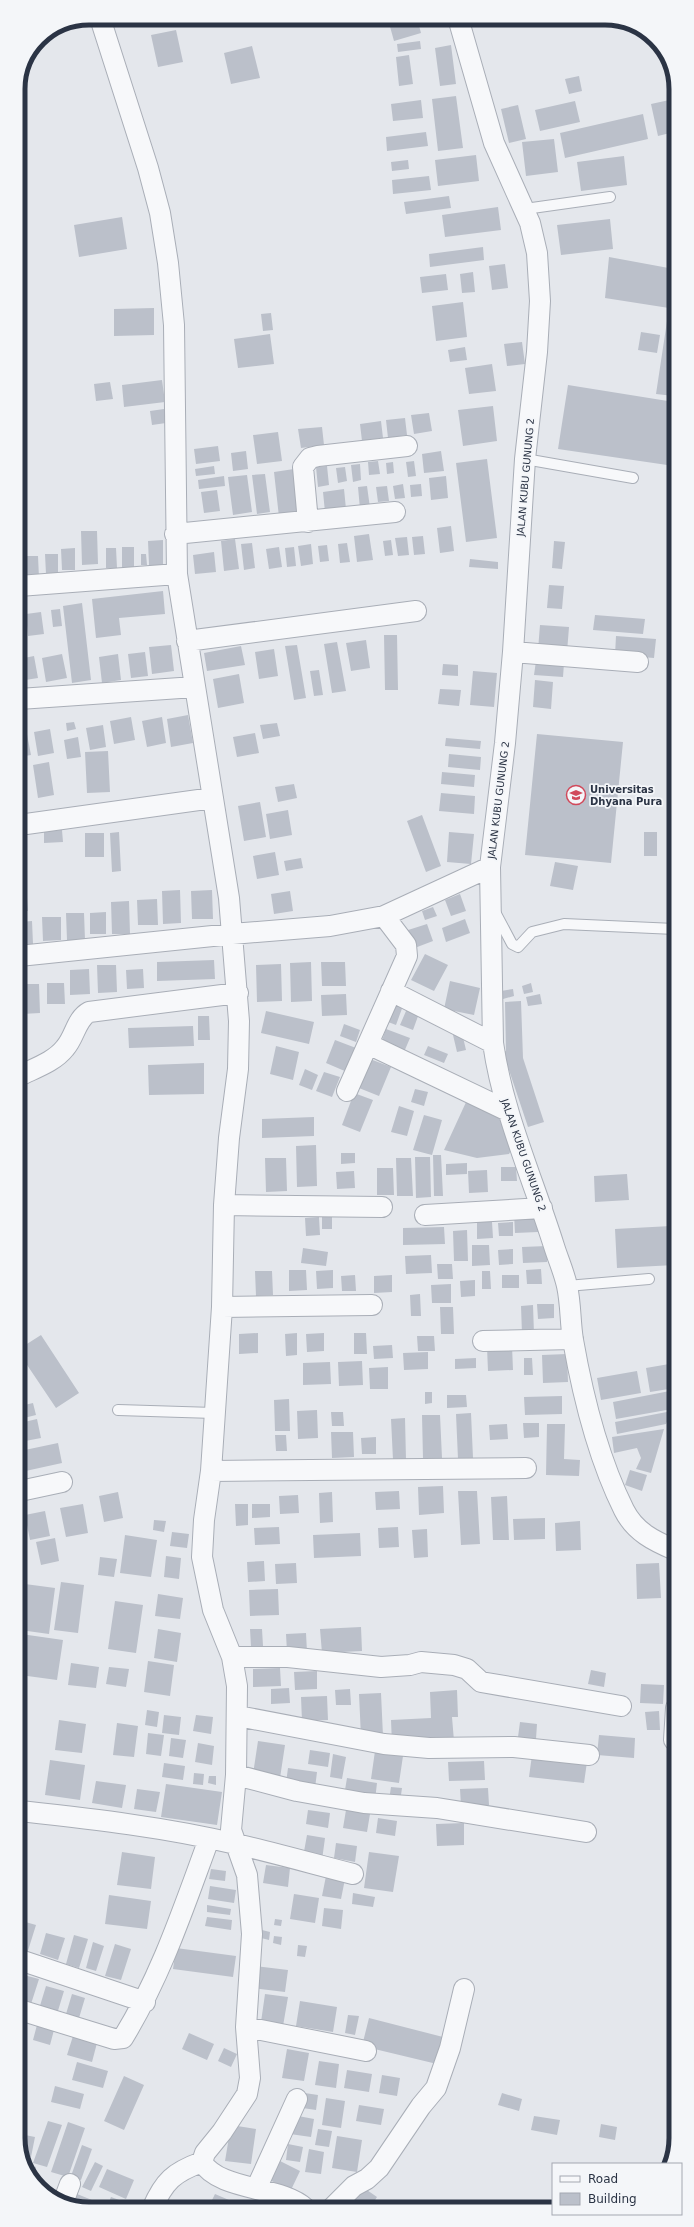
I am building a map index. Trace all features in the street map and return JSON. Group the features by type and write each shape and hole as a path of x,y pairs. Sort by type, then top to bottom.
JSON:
{"street":[{"path":"102,25 148,168 160,213 168,263 173,308 176,416 175,534 177,574 229,898 238,993 238,1069 228,1138 224,1205 222,1307 211,1471 204,1520 202,1557 213,1610 232,1657 238,1686 236,1775 231,1830 234,1844 247,1875 252,1934 246,2027 250,2066 247,2094 222,2132 205,2152 202,2162"},
{"name":"JALAN KUBU GUNUNG 2","path":"460,25 494,143 525,209 537,253 540,301 537,352 525,459 513,652 505,743 490,867 493,1043 496,1064 508,1111 542,1208 567,1286 573,1339 594,1429 625,1511 639,1531 655,1542 669,1548"},
{"path":"308,522 303,467 310,458 407,446"},
{"path":"175,534 308,522 394,512"},
{"path":"25,586 177,574"},
{"path":"187,641 416,611"},
{"path":"513,652 638,662"},
{"path":"25,699 195,687"},
{"path":"25,824 213,798"},
{"path":"25,955 232,934 330,926 384,916 490,867"},
{"path":"347,1091 408,950 406,945 384,916"},
{"path":"391,991 493,1043"},
{"path":"25,1073 41,1065 64,1049 72,1039 82,1016 89,1012 238,993"},
{"path":"368,1044 508,1111"},
{"path":"224,1205 382,1207"},
{"path":"425,1215 542,1208"},
{"path":"222,1307 372,1305"},
{"path":"483,1341 573,1339"},
{"path":"211,1471 526,1468"},
{"path":"25,1490 62,1482"},
{"path":"232,1657 288,1658 380,1667 410,1665 421,1662 454,1666 467,1670 481,1682 621,1706"},
{"path":"238,1716 384,1744 429,1748 514,1747 589,1754"},
{"path":"236,1775 297,1791 364,1803 437,1808 586,1832"},
{"path":"25,1812 112,1821 209,1839 353,1874"},
{"path":"25,2012 119,2040 123,2038 145,2002 174,1937 209,1839"},
{"path":"25,1962 145,2002"},
{"path":"338,2202 354,2186 367,2179 379,2168 421,2106 436,2088 450,2048 464,1989"},
{"path":"246,2027 366,2051"},
{"path":"256,2189 297,2099"},
{"path":"202,2162 206,2168 225,2178 297,2202"},
{"path":"155,2202 159,2192 168,2179 187,2167 202,2162"}],"lane":[{"path":"525,209 610,197"},
{"path":"525,459 633,478"},
{"path":"490,904 512,944 518,947 532,932 564,924 669,929"},
{"path":"567,1286 649,1279"},
{"path":"118,1410 214,1413"}],"building":[{"path":"390,25 419,25 421,33 394,41"},
{"path":"176,30 183,62 158,67 151,35"},
{"path":"420,41 421,49 398,52 397,44"},
{"path":"451,45 456,84 440,86 435,48"},
{"path":"252,46 260,78 231,84 224,53"},
{"path":"409,55 413,84 399,86 396,57"},
{"path":"579,76 582,91 569,94 565,79"},
{"path":"456,96 463,148 438,151 432,99"},
{"path":"421,100 423,118 393,121 391,104"},
{"path":"669,100 669,133 658,136 651,104"},
{"path":"575,101 580,122 540,131 535,110"},
{"path":"518,105 526,139 509,143 501,109"},
{"path":"643,114 648,139 565,158 560,133"},
{"path":"426,132 428,146 387,151 386,137"},
{"path":"554,139 558,172 526,176 522,142"},
{"path":"476,155 479,181 438,186 435,160"},
{"path":"624,156 627,185 581,191 577,162"},
{"path":"408,160 409,169 392,171 391,162"},
{"path":"429,176 431,190 393,194 392,180"},
{"path":"449,196 451,208 406,214 404,202"},
{"path":"498,207 501,230 445,237 442,215"},
{"path":"122,217 127,249 79,257 74,225"},
{"path":"610,219 613,249 561,255 557,225"},
{"path":"483,247 484,260 430,267 429,254"},
{"path":"609,257 669,268 669,308 605,298"},
{"path":"505,264 508,288 492,290 489,266"},
{"path":"473,272 475,292 462,293 460,274"},
{"path":"446,274 448,290 422,293 420,277"},
{"path":"463,302 467,337 436,341 432,306"},
{"path":"154,308 154,335 114,336 114,309"},
{"path":"669,308 669,395 656,394"},
{"path":"271,313 273,330 263,331 261,314"},
{"path":"641,332 660,335 657,353 638,350"},
{"path":"270,334 274,364 238,368 234,339"},
{"path":"522,342 525,364 507,366 504,344"},
{"path":"465,347 467,360 450,362 448,350"},
{"path":"492,364 496,391 469,394 465,368"},
{"path":"162,380 165,402 124,407 122,385"},
{"path":"110,382 113,399 96,401 94,384"},
{"path":"568,385 669,401 669,465 558,449"},
{"path":"493,406 497,441 463,446 458,410"},
{"path":"164,409 166,423 152,425 150,411"},
{"path":"429,413 432,431 414,434 411,415"},
{"path":"405,418 407,435 388,438 386,420"},
{"path":"381,421 383,438 362,441 360,424"},
{"path":"322,427 324,445 301,448 298,429"},
{"path":"278,432 282,461 257,464 253,435"},
{"path":"218,446 220,461 196,464 194,449"},
{"path":"246,451 248,469 233,471 231,453"},
{"path":"441,451 444,471 424,473 422,454"},
{"path":"487,459 497,538 466,542 456,463"},
{"path":"378,461 380,474 369,475 368,462"},
{"path":"414,461 416,476 408,477 406,462"},
{"path":"393,462 394,473 387,474 386,463"},
{"path":"360,464 361,480 353,482 351,465"},
{"path":"214,466 215,474 196,476 195,469"},
{"path":"327,466 329,485 318,487 316,467"},
{"path":"345,467 347,481 338,483 336,468"},
{"path":"294,469 300,515 279,517 274,472"},
{"path":"265,474 270,512 257,514 252,475"},
{"path":"247,475 252,512 233,515 228,477"},
{"path":"224,476 225,486 199,489 198,480"},
{"path":"446,476 448,498 431,500 429,478"},
{"path":"403,484 405,498 395,499 393,486"},
{"path":"421,484 422,496 411,497 410,485"},
{"path":"367,486 370,508 360,509 358,487"},
{"path":"387,486 389,501 378,502 376,487"},
{"path":"344,489 346,509 325,512 323,492"},
{"path":"217,490 220,511 204,513 201,492"},
{"path":"451,526 454,551 440,553 437,528"},
{"path":"81,531 97,531 98,564 82,565"},
{"path":"369,534 373,560 357,562 354,536"},
{"path":"423,536 425,554 414,555 412,537"},
{"path":"407,537 409,555 398,556 395,538"},
{"path":"235,539 239,569 224,571 221,541"},
{"path":"163,540 163,565 149,565 148,541"},
{"path":"391,540 393,555 385,556 383,541"},
{"path":"554,541 565,542 562,569 552,568"},
{"path":"252,543 255,568 244,570 241,544"},
{"path":"347,543 350,562 340,563 338,544"},
{"path":"311,544 313,564 301,566 298,546"},
{"path":"327,545 329,561 320,562 318,546"},
{"path":"122,547 134,547 134,568 122,568"},
{"path":"279,547 282,567 269,569 266,549"},
{"path":"294,547 296,566 287,567 285,548"},
{"path":"75,548 75,570 62,570 61,549"},
{"path":"106,548 116,548 117,568 106,568"},
{"path":"214,552 216,572 195,574 193,555"},
{"path":"45,554 58,554 58,574 46,574"},
{"path":"141,554 146,554 147,565 141,565"},
{"path":"25,556 38,556 39,578 25,578"},
{"path":"470,559 498,562 498,569 469,567"},
{"path":"549,585 564,586 562,609 547,608"},
{"path":"163,591 165,614 119,618 121,635 96,638 92,599"},
{"path":"82,603 91,680 72,683 63,606"},
{"path":"60,609 62,626 53,627 51,610"},
{"path":"41,612 44,634 28,636 26,614"},
{"path":"595,615 645,619 643,634 593,630"},
{"path":"540,625 569,627 567,652 538,650"},
{"path":"384,635 397,635 398,690 385,690"},
{"path":"616,636 656,639 654,658 615,655"},
{"path":"366,640 370,668 351,671 346,643"},
{"path":"337,642 346,691 332,693 324,644"},
{"path":"171,645 174,671 152,674 149,647"},
{"path":"297,645 306,698 294,700 285,646"},
{"path":"241,646 245,665 207,671 204,653"},
{"path":"274,649 278,676 259,679 255,652"},
{"path":"145,652 148,676 131,678 128,654"},
{"path":"62,654 67,678 46,682 42,658"},
{"path":"118,654 121,680 102,683 99,657"},
{"path":"34,656 38,678 25,680 25,658"},
{"path":"536,661 564,663 563,677 534,675"},
{"path":"443,664 458,665 458,676 442,675"},
{"path":"319,670 323,695 314,696 310,671"},
{"path":"473,671 497,673 494,707 470,705"},
{"path":"239,674 244,703 218,708 213,679"},
{"path":"535,680 553,682 551,709 533,707"},
{"path":"440,689 461,690 459,706 438,704"},
{"path":"188,715 193,743 171,747 167,719"},
{"path":"131,717 135,740 114,744 110,721"},
{"path":"162,717 166,743 147,747 142,721"},
{"path":"74,722 76,729 67,731 66,723"},
{"path":"277,723 280,736 263,739 260,725"},
{"path":"103,725 106,747 90,750 86,728"},
{"path":"25,729 31,755 25,756"},
{"path":"50,729 54,753 38,756 34,732"},
{"path":"255,733 259,753 237,757 233,737"},
{"path":"537,734 623,742 611,863 525,855"},
{"path":"78,737 81,757 67,759 64,740"},
{"path":"446,738 481,741 480,749 445,746"},
{"path":"108,751 110,792 87,793 85,752"},
{"path":"449,754 481,757 480,770 448,767"},
{"path":"49,762 54,795 38,798 33,765"},
{"path":"442,772 475,775 474,787 441,784"},
{"path":"294,784 297,798 278,802 275,787"},
{"path":"441,793 475,796 474,814 439,811"},
{"path":"260,802 266,837 244,841 238,806"},
{"path":"288,810 292,835 270,839 266,814"},
{"path":"422,815 441,866 426,872 407,821"},
{"path":"62,830 63,842 44,843 44,831"},
{"path":"119,832 121,871 112,872 110,833"},
{"path":"449,832 474,834 471,864 447,862"},
{"path":"644,832 657,832 657,856 644,856"},
{"path":"85,833 104,833 104,857 85,857"},
{"path":"275,852 279,875 257,879 253,856"},
{"path":"301,858 303,868 286,871 284,861"},
{"path":"555,862 578,866 573,890 550,886"},
{"path":"180,890 181,923 163,924 162,891"},
{"path":"212,890 213,919 192,919 191,891"},
{"path":"290,891 293,911 274,914 271,894"},
{"path":"460,894 466,911 451,916 445,900"},
{"path":"25,898 27,898 28,911 25,911"},
{"path":"157,899 158,925 138,925 137,900"},
{"path":"129,901 130,934 112,934 111,902"},
{"path":"433,907 437,916 425,920 422,911"},
{"path":"106,912 106,934 90,934 90,913"},
{"path":"66,913 84,913 85,940 67,940"},
{"path":"42,917 61,917 61,940 43,941"},
{"path":"465,919 470,933 446,942 442,928"},
{"path":"32,921 33,944 25,944 25,922"},
{"path":"427,924 433,941 412,949 405,931"},
{"path":"425,954 448,965 434,991 411,980"},
{"path":"214,960 215,979 157,981 157,962"},
{"path":"311,962 312,1001 291,1002 290,963"},
{"path":"321,962 345,962 346,986 322,986"},
{"path":"281,964 282,1001 257,1002 256,965"},
{"path":"97,965 116,965 117,992 98,993"},
{"path":"89,969 90,994 70,995 70,970"},
{"path":"143,969 144,988 127,989 126,970"},
{"path":"450,981 480,988 474,1015 444,1009"},
{"path":"47,983 64,983 65,1004 47,1004"},
{"path":"531,983 533,992 524,994 522,986"},
{"path":"25,984 39,984 40,1013 25,1014"},
{"path":"513,989 514,996 503,999 501,991"},
{"path":"346,994 347,1015 322,1016 321,995"},
{"path":"540,994 542,1004 528,1006 526,997"},
{"path":"392,998 404,1003 396,1025 383,1020"},
{"path":"521,1001 523,1058 544,1122 528,1127 503,1052 506,1051 505,1002"},
{"path":"409,1004 421,1008 413,1030 400,1025"},
{"path":"266,1011 314,1022 309,1044 261,1033"},
{"path":"198,1016 209,1016 210,1040 198,1040"},
{"path":"344,1024 360,1030 356,1042 340,1036"},
{"path":"193,1026 194,1046 129,1048 128,1028"},
{"path":"386,1029 410,1038 404,1052 381,1043"},
{"path":"462,1033 466,1050 457,1052 453,1035"},
{"path":"335,1040 356,1048 347,1072 326,1063"},
{"path":"276,1046 299,1052 293,1080 270,1074"},
{"path":"428,1046 448,1054 444,1063 424,1055"},
{"path":"370,1059 391,1067 379,1096 359,1088"},
{"path":"204,1063 204,1094 149,1095 148,1065"},
{"path":"305,1069 318,1075 312,1090 299,1085"},
{"path":"324,1072 340,1077 332,1097 316,1091"},
{"path":"415,1089 428,1092 424,1106 411,1102"},
{"path":"354,1093 373,1100 360,1132 342,1125"},
{"path":"467,1100 500,1112 513,1147 509,1154 477,1158 444,1150"},
{"path":"399,1106 414,1111 407,1136 391,1132"},
{"path":"424,1115 442,1120 432,1155 413,1150"},
{"path":"314,1117 314,1136 262,1138 262,1119"},
{"path":"316,1145 317,1186 297,1187 296,1146"},
{"path":"341,1153 355,1153 355,1163 341,1164"},
{"path":"433,1155 441,1155 443,1196 434,1196"},
{"path":"415,1157 430,1157 431,1197 416,1198"},
{"path":"265,1158 286,1158 287,1191 266,1192"},
{"path":"396,1158 411,1158 413,1196 397,1196"},
{"path":"467,1163 467,1174 446,1175 446,1164"},
{"path":"501,1167 516,1167 517,1181 501,1181"},
{"path":"377,1168 393,1168 394,1195 377,1195"},
{"path":"487,1170 488,1192 469,1193 468,1171"},
{"path":"354,1171 355,1188 337,1189 336,1172"},
{"path":"627,1174 629,1200 595,1202 594,1176"},
{"path":"538,1213 538,1232 515,1233 514,1214"},
{"path":"322,1216 332,1216 332,1229 322,1229"},
{"path":"319,1217 320,1235 306,1236 305,1218"},
{"path":"477,1222 492,1222 493,1238 477,1239"},
{"path":"513,1222 513,1236 499,1236 498,1223"},
{"path":"669,1226 669,1265 617,1268 615,1229"},
{"path":"444,1227 445,1244 403,1245 403,1228"},
{"path":"467,1230 468,1261 454,1261 453,1231"},
{"path":"472,1245 489,1245 490,1265 472,1266"},
{"path":"547,1246 547,1262 523,1263 522,1247"},
{"path":"303,1248 328,1252 326,1266 301,1263"},
{"path":"513,1249 513,1264 499,1265 498,1250"},
{"path":"431,1255 432,1273 406,1274 405,1256"},
{"path":"437,1264 452,1264 453,1279 438,1279"},
{"path":"541,1269 542,1284 527,1284 526,1270"},
{"path":"289,1270 306,1270 307,1290 289,1291"},
{"path":"333,1270 333,1288 317,1289 316,1271"},
{"path":"255,1271 272,1271 273,1295 256,1296"},
{"path":"482,1271 490,1271 491,1289 482,1289"},
{"path":"355,1275 356,1291 342,1291 341,1276"},
{"path":"392,1275 392,1292 374,1293 374,1276"},
{"path":"502,1275 519,1275 519,1288 502,1288"},
{"path":"475,1280 475,1296 461,1297 460,1281"},
{"path":"451,1284 451,1303 432,1303 431,1285"},
{"path":"420,1294 421,1316 411,1316 410,1295"},
{"path":"537,1304 554,1304 554,1318 538,1319"},
{"path":"533,1305 534,1334 522,1334 521,1306"},
{"path":"440,1307 453,1307 454,1334 441,1334"},
{"path":"258,1333 258,1353 239,1354 239,1334"},
{"path":"297,1333 297,1355 286,1356 285,1334"},
{"path":"324,1333 324,1351 307,1352 306,1334"},
{"path":"354,1333 366,1333 367,1354 354,1354"},
{"path":"41,1335 79,1393 56,1408 25,1362 25,1345"},
{"path":"417,1336 434,1336 435,1351 418,1351"},
{"path":"392,1345 393,1358 374,1359 373,1346"},
{"path":"512,1346 513,1370 488,1371 487,1347"},
{"path":"428,1352 428,1369 404,1370 403,1353"},
{"path":"567,1354 568,1382 543,1383 542,1355"},
{"path":"476,1358 476,1368 455,1369 455,1359"},
{"path":"524,1358 532,1358 533,1375 524,1375"},
{"path":"362,1361 363,1385 339,1386 338,1362"},
{"path":"330,1362 331,1384 303,1385 303,1363"},
{"path":"669,1364 669,1389 650,1392 646,1368"},
{"path":"388,1367 388,1389 370,1389 369,1368"},
{"path":"637,1371 641,1393 601,1400 597,1378"},
{"path":"669,1391 669,1410 616,1419 613,1402"},
{"path":"425,1392 432,1392 432,1403 425,1404"},
{"path":"447,1395 466,1395 467,1407 447,1408"},
{"path":"562,1396 562,1414 525,1415 524,1397"},
{"path":"289,1399 290,1431 275,1431 274,1400"},
{"path":"33,1403 36,1415 25,1418 25,1405"},
{"path":"317,1410 318,1438 298,1439 297,1411"},
{"path":"331,1412 343,1412 344,1426 332,1426"},
{"path":"669,1412 669,1418 666,1424 617,1434 615,1422"},
{"path":"471,1413 473,1458 458,1459 456,1414"},
{"path":"422,1415 440,1415 442,1458 423,1459"},
{"path":"405,1418 406,1460 393,1460 391,1419"},
{"path":"37,1419 41,1438 25,1441 25,1422"},
{"path":"523,1423 539,1423 539,1437 524,1438"},
{"path":"507,1424 508,1439 490,1440 489,1425"},
{"path":"547,1424 565,1424 564,1459 580,1460 579,1476 546,1475"},
{"path":"664,1429 651,1473 636,1469 641,1458 637,1448 614,1453 612,1437"},
{"path":"331,1432 353,1432 354,1457 332,1458"},
{"path":"275,1435 286,1435 287,1451 276,1451"},
{"path":"376,1437 376,1454 362,1454 361,1438"},
{"path":"58,1443 62,1463 25,1471 25,1450"},
{"path":"630,1470 647,1475 642,1491 625,1485"},
{"path":"443,1486 444,1513 419,1515 418,1487"},
{"path":"399,1491 400,1509 376,1510 375,1492"},
{"path":"458,1491 477,1491 480,1544 461,1545"},
{"path":"118,1492 123,1518 104,1522 99,1496"},
{"path":"332,1492 333,1522 320,1523 319,1493"},
{"path":"298,1495 299,1513 280,1514 279,1496"},
{"path":"507,1496 509,1540 493,1540 491,1497"},
{"path":"83,1504 88,1533 66,1537 60,1508"},
{"path":"235,1504 248,1504 248,1525 236,1526"},
{"path":"252,1504 270,1504 270,1517 252,1518"},
{"path":"45,1511 50,1536 30,1540 25,1515"},
{"path":"545,1518 545,1539 514,1540 513,1519"},
{"path":"154,1520 166,1521 164,1532 153,1530"},
{"path":"580,1521 581,1550 556,1551 555,1523"},
{"path":"279,1527 280,1544 255,1545 254,1528"},
{"path":"398,1527 399,1547 379,1548 378,1528"},
{"path":"427,1529 428,1557 414,1558 412,1530"},
{"path":"172,1532 189,1534 187,1548 170,1546"},
{"path":"360,1533 361,1556 314,1558 313,1535"},
{"path":"125,1535 157,1540 151,1577 120,1573"},
{"path":"55,1538 59,1561 41,1565 36,1542"},
{"path":"166,1556 181,1558 179,1579 164,1577"},
{"path":"100,1557 117,1559 114,1577 98,1575"},
{"path":"264,1561 265,1581 248,1582 247,1562"},
{"path":"296,1563 297,1583 276,1584 275,1564"},
{"path":"659,1563 661,1598 637,1599 636,1564"},
{"path":"61,1582 84,1585 78,1633 54,1630"},
{"path":"25,1584 55,1588 49,1634 25,1631"},
{"path":"278,1589 279,1615 250,1616 249,1590"},
{"path":"158,1594 183,1598 180,1619 155,1616"},
{"path":"115,1601 143,1605 136,1653 108,1649"},
{"path":"361,1627 362,1651 322,1653 320,1629"},
{"path":"158,1629 181,1633 177,1662 154,1658"},
{"path":"250,1629 262,1629 263,1646 251,1647"},
{"path":"306,1633 307,1652 287,1652 286,1634"},
{"path":"25,1635 63,1640 57,1680 25,1676"},
{"path":"148,1661 174,1665 170,1696 144,1692"},
{"path":"71,1663 99,1667 96,1688 68,1685"},
{"path":"109,1667 129,1669 126,1687 106,1684"},
{"path":"280,1668 281,1686 253,1687 253,1669"},
{"path":"591,1670 606,1673 604,1687 588,1684"},
{"path":"317,1671 317,1689 295,1690 294,1672"},
{"path":"641,1684 664,1685 663,1704 640,1703"},
{"path":"289,1688 290,1703 271,1704 271,1689"},
{"path":"350,1689 351,1705 336,1705 335,1690"},
{"path":"457,1690 458,1717 452,1717 454,1741 392,1744 391,1720 431,1718 430,1692"},
{"path":"381,1693 383,1736 361,1737 359,1694"},
{"path":"327,1696 328,1720 302,1721 301,1697"},
{"path":"147,1710 159,1712 157,1727 145,1725"},
{"path":"659,1711 660,1730 647,1730 645,1712"},
{"path":"164,1715 181,1717 179,1735 162,1733"},
{"path":"196,1715 213,1717 211,1734 193,1731"},
{"path":"59,1720 86,1724 82,1753 55,1750"},
{"path":"520,1722 537,1724 536,1739 518,1737"},
{"path":"117,1723 138,1726 134,1757 113,1755"},
{"path":"148,1733 164,1735 161,1756 146,1754"},
{"path":"599,1735 635,1738 634,1758 597,1755"},
{"path":"171,1738 186,1740 183,1758 169,1756"},
{"path":"258,1741 285,1745 280,1778 253,1774"},
{"path":"198,1743 214,1746 212,1765 195,1762"},
{"path":"310,1750 330,1753 328,1767 308,1764"},
{"path":"375,1751 403,1756 399,1783 371,1779"},
{"path":"333,1754 346,1757 342,1779 330,1777"},
{"path":"532,1755 587,1762 584,1783 529,1777"},
{"path":"50,1760 85,1765 80,1800 45,1795"},
{"path":"484,1761 485,1780 449,1781 448,1762"},
{"path":"164,1763 185,1766 183,1780 162,1777"},
{"path":"288,1768 317,1772 315,1788 286,1783"},
{"path":"194,1773 204,1774 203,1785 193,1784"},
{"path":"209,1776 216,1776 216,1785 208,1783"},
{"path":"347,1778 377,1783 375,1800 344,1796"},
{"path":"96,1781 126,1785 122,1808 92,1803"},
{"path":"166,1784 222,1792 217,1825 161,1817"},
{"path":"391,1787 402,1788 400,1802 389,1800"},
{"path":"488,1788 489,1805 461,1806 460,1789"},
{"path":"137,1789 160,1792 156,1812 134,1809"},
{"path":"308,1810 330,1813 328,1828 306,1824"},
{"path":"346,1810 370,1814 367,1832 343,1828"},
{"path":"378,1818 397,1821 395,1836 376,1833"},
{"path":"464,1823 464,1845 437,1846 436,1824"},
{"path":"307,1835 325,1838 322,1860 303,1857"},
{"path":"336,1843 357,1846 355,1862 334,1858"},
{"path":"122,1852 155,1857 151,1889 117,1885"},
{"path":"369,1852 399,1856 393,1892 364,1888"},
{"path":"266,1865 290,1868 288,1887 263,1883"},
{"path":"211,1869 226,1871 225,1881 209,1879"},
{"path":"326,1876 345,1879 341,1899 322,1896"},
{"path":"210,1886 236,1890 234,1903 208,1899"},
{"path":"353,1893 375,1897 373,1907 352,1904"},
{"path":"294,1894 319,1898 315,1923 290,1919"},
{"path":"109,1895 151,1901 147,1929 105,1924"},
{"path":"207,1905 231,1909 230,1915 207,1912"},
{"path":"324,1908 343,1910 341,1929 322,1926"},
{"path":"207,1917 232,1920 231,1930 205,1926"},
{"path":"275,1919 282,1920 281,1926 274,1925"},
{"path":"25,1922 36,1925 25,1957"},
{"path":"262,1930 270,1932 269,1940 261,1938"},
{"path":"46,1933 65,1938 58,1960 40,1954"},
{"path":"74,1935 88,1939 79,1968 66,1964"},
{"path":"274,1936 282,1937 281,1945 273,1943"},
{"path":"93,1942 104,1946 96,1971 86,1968"},
{"path":"115,1944 131,1949 121,1980 105,1976"},
{"path":"298,1945 307,1946 305,1957 297,1956"},
{"path":"176,1948 236,1956 233,1977 173,1969"},
{"path":"255,1966 288,1970 285,1992 252,1988"},
{"path":"25,1975 39,1979 31,2004 25,2002"},
{"path":"46,1986 64,1991 57,2014 39,2009"},
{"path":"72,1994 85,1998 79,2018 66,2014"},
{"path":"265,1994 288,1997 283,2026 261,2022"},
{"path":"300,2001 337,2007 333,2032 296,2026"},
{"path":"348,2015 359,2016 355,2035 345,2033"},
{"path":"25,2016 28,2017 25,2028"},
{"path":"369,2018 443,2037 437,2064 362,2046"},
{"path":"37,2025 54,2030 50,2045 33,2040"},
{"path":"189,2033 214,2044 207,2060 182,2049"},
{"path":"73,2036 97,2043 92,2062 67,2055"},
{"path":"224,2048 237,2054 231,2067 218,2061"},
{"path":"287,2049 309,2053 304,2081 282,2078"},
{"path":"319,2061 339,2064 336,2088 315,2085"},
{"path":"77,2062 108,2071 103,2088 72,2080"},
{"path":"347,2070 372,2074 369,2092 344,2088"},
{"path":"382,2075 400,2078 397,2096 379,2093"},
{"path":"124,2076 144,2085 124,2130 104,2121"},
{"path":"55,2086 84,2094 80,2109 51,2102"},
{"path":"298,2092 318,2095 316,2110 296,2107"},
{"path":"502,2093 522,2099 519,2111 498,2105"},
{"path":"326,2098 345,2101 341,2128 322,2125"},
{"path":"359,2105 384,2109 381,2125 356,2121"},
{"path":"293,2115 314,2119 311,2137 290,2134"},
{"path":"534,2116 560,2120 557,2135 531,2130"},
{"path":"48,2121 62,2125 47,2167 33,2163"},
{"path":"68,2122 85,2128 68,2177 51,2172"},
{"path":"601,2124 617,2127 615,2140 599,2137"},
{"path":"231,2125 256,2129 251,2164 225,2161"},
{"path":"318,2129 332,2131 329,2147 315,2145"},
{"path":"25,2135 35,2137 31,2157 27,2154"},
{"path":"337,2136 362,2140 357,2172 332,2168"},
{"path":"288,2144 303,2147 300,2162 286,2160"},
{"path":"82,2145 92,2149 81,2180 71,2176"},
{"path":"309,2149 324,2152 321,2174 305,2172"},
{"path":"276,2159 300,2171 291,2190 267,2179"},
{"path":"95,2162 103,2166 91,2191 82,2187"},
{"path":"107,2169 134,2180 126,2199 99,2187"},
{"path":"364,2188 377,2197 374,2202 354,2202"},
{"path":"77,2194 97,2202 85,2202 74,2200"},
{"path":"215,2194 234,2202 211,2202"},
{"path":"111,2197 125,2202 109,2202"}],"place":[{"name":"Universitas Dhyana Pura","path":"576,795"}]}
